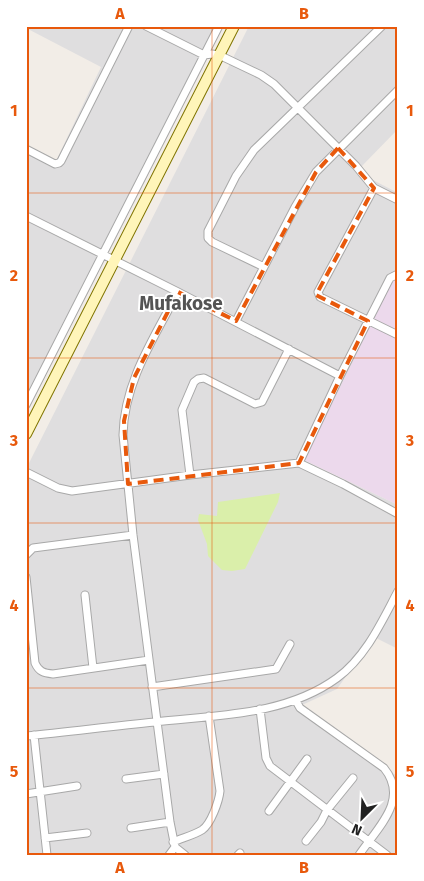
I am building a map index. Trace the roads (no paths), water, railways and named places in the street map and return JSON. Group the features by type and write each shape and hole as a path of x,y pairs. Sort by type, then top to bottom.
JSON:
{"street":[{"path":"26,149 56,164 61,161 129,26"},
{"path":"146,26 204,54 219,56 268,80 338,148 374,188 398,200"},
{"path":"26,404 28,396 103,255 218,26"},
{"path":"26,434 44,402 234,26"},
{"path":"264,267 212,242 208,238 208,231 236,176 254,150 382,26"},
{"path":"236,322 295,207 316,172 398,90"},
{"path":"374,188 318,292 320,297 398,335"},
{"path":"26,216 340,376"},
{"path":"299,463 340,376 390,278 398,274"},
{"path":"178,292 134,378 124,421 123,435 148,660 170,822 174,844 185,855"},
{"path":"190,475 182,410 194,382 198,378 204,378 255,404 259,404 262,402 289,349"},
{"path":"28,396 44,402"},
{"path":"26,472 65,491 79,491 190,475 299,463 398,514"},
{"path":"26,554 33,548 133,535"},
{"path":"26,577 35,663 38,670 53,674 148,660"},
{"path":"48,855 30,735 209,716 260,709 296,701 339,677 360,656 380,625 398,591"},
{"path":"85,595 93,668"},
{"path":"152,687 276,669 290,644"},
{"path":"296,701 300,708 384,768 389,774 395,795 394,803 359,855"},
{"path":"260,709 266,758 270,766 387,855"},
{"path":"169,855 174,844 202,831 207,825 219,799 220,791 209,716"},
{"path":"270,812 307,759"},
{"path":"126,778 164,774"},
{"path":"306,841 321,822 327,810 353,778"},
{"path":"26,794 77,786"},
{"path":"131,828 170,822"},
{"path":"45,838 88,833"}],"district":[{"name":"Mufakose","path":"181,303"}]}
